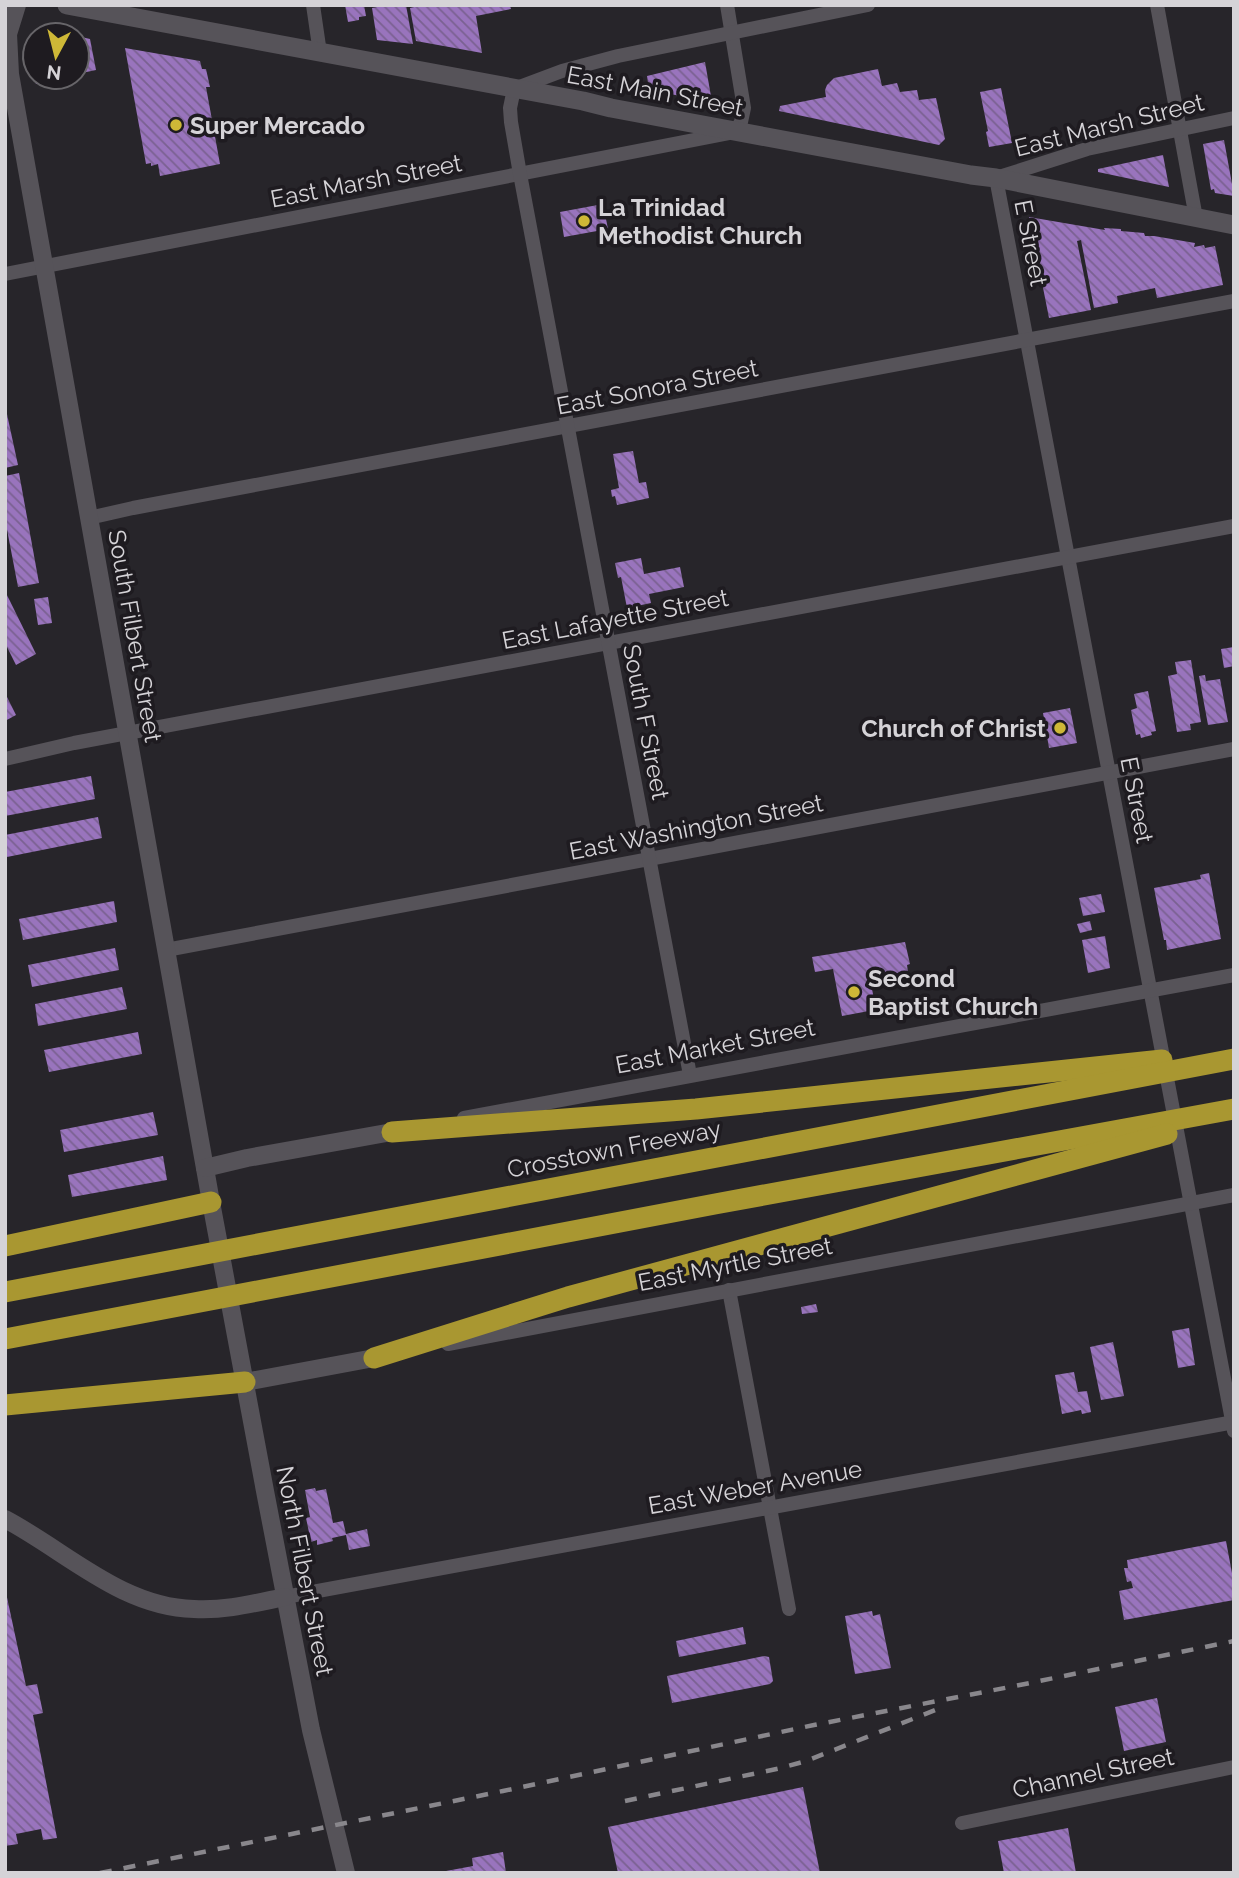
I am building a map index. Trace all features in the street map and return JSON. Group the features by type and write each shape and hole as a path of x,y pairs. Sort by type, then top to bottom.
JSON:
{"highway":[{"path":"392,1132 696,1109 1234,1052"},
{"name":"Crosstown Freeway","path":"5,1292 1234,1059"},
{"path":"5,1339 688,1209 1234,1109"},
{"path":"374,1358 568,1297 1234,1116"},
{"path":"5,1246 212,1209"},
{"path":"5,1405 244,1373"}],"main road":[{"name":"East Main Street","path":"67,5 1234,225"}],"street":[{"name":"South Filbert Street","path":"17,5 8,34 7,75 44,267 225,1277"},
{"path":"313,5 320,53"},
{"path":"727,5 744,108 741,122 735,132"},
{"path":"514,89 562,71 618,56 868,5"},
{"path":"1157,5 1196,218"},
{"name":"South F Street","path":"514,89 510,108 520,174 690,1075"},
{"name":"East Marsh Street","path":"996,178 1087,149 1234,118"},
{"name":"East Marsh Street","path":"5,274 735,132"},
{"name":"E Street","path":"996,178 1233,1425"},
{"name":"East Sonora Street","path":"89,518 1234,301"},
{"name":"East Lafayette Street","path":"5,759 127,733 1234,526"},
{"name":"East Washington Street","path":"166,950 1234,749"},
{"name":"East Market Street","path":"205,1168 1234,975"},
{"name":"East Myrtle Street","path":"244,1373 374,1358 1234,1195"},
{"name":"North Filbert Street","path":"225,1277 311,1730 346,1873"},
{"path":"729,1290 789,1609"},
{"name":"East Weber Avenue","path":"285,1597 1233,1425"},
{"path":"5,1518 105,1581 150,1602 172,1607 219,1609 285,1597"},
{"name":"Channel Street","path":"962,1823 1234,1767"}],"building":[{"path":"345,5 364,5 366,16 348,22"},
{"path":"406,5 413,44 377,40 372,8"},
{"path":"423,5 510,5 511,9 476,16 482,53 416,41 410,8"},
{"path":"91,44 96,70 91,71"},
{"name":"Super Mercado","path":"125,48 200,61 202,69 206,69 210,87 206,87 220,164 160,176 158,164 146,164"},
{"path":"705,62 712,102 649,90 647,76"},
{"path":"878,69 882,86 897,83 900,92 917,90 919,100 936,98 945,139 939,145 779,111 780,106 826,97 827,85 834,78"},
{"path":"1001,88 1012,143 989,147 980,92"},
{"path":"1224,140 1232,184 1234,183 1234,196 1211,190 1203,144"},
{"path":"1163,155 1169,187 1098,172 1098,169"},
{"name":"La Trinidad Methodist Church","path":"603,204 608,229 564,237 560,212"},
{"path":"1029,217 1105,230 1104,228 1144,233 1145,236 1195,243 1194,247 1215,246 1223,285 1157,298 1155,288 1117,296 1118,303 1094,308 1081,240 1077,241 1091,310 1049,318"},
{"path":"5,405 18,465 5,468"},
{"path":"633,451 639,483 646,482 649,498 617,505 611,490 619,488 613,454"},
{"path":"19,473 39,583 18,587 5,519 5,476"},
{"path":"641,558 644,574 680,567 684,587 649,594 651,603 627,608 621,577 618,578 615,563"},
{"path":"5,591 36,654 16,665 5,643"},
{"path":"48,597 52,623 38,625 34,599"},
{"path":"1234,647 1234,666 1224,668 1221,649"},
{"path":"1191,660 1201,722 1190,724 1191,730 1177,732 1168,676 1177,674 1175,662"},
{"path":"1205,675 1206,681 1220,679 1228,722 1208,725 1199,676"},
{"path":"1148,691 1156,731 1141,738 1140,734 1136,735 1131,710 1137,708 1134,694"},
{"path":"5,693 16,715 5,721"},
{"name":"Church of Christ","path":"1070,708 1077,743 1049,748 1043,713"},
{"path":"91,776 95,799 5,816 5,792"},
{"path":"98,817 102,838 7,857 5,835"},
{"path":"1209,873 1221,939 1167,950 1154,888 1201,879 1200,875"},
{"path":"1101,894 1105,912 1083,916 1079,898"},
{"path":"114,901 117,922 23,940 19,919"},
{"path":"1090,921 1092,930 1080,933 1077,924"},
{"path":"1105,936 1110,968 1088,973 1082,940"},
{"name":"Second Baptist Church","path":"905,942 910,964 907,965 908,972 870,979 875,1004 868,1006 869,1011 842,1016 833,969 815,972 812,957"},
{"path":"115,948 119,970 32,987 28,965"},
{"path":"122,987 127,1009 38,1026 35,1004"},
{"path":"138,1032 142,1054 49,1072 44,1050"},
{"path":"153,1112 158,1135 64,1152 60,1130"},
{"path":"163,1156 167,1180 72,1197 68,1175"},
{"path":"816,1304 818,1312 802,1314 801,1307"},
{"path":"1189,1328 1195,1365 1178,1368 1172,1331"},
{"path":"1113,1342 1124,1396 1101,1400 1090,1347"},
{"path":"1074,1372 1078,1392 1087,1391 1091,1412 1082,1414 1081,1410 1062,1414 1055,1375"},
{"path":"315,1488 316,1491 326,1489 333,1523 343,1521 346,1534 367,1529 370,1546 349,1550 346,1535 317,1545 317,1540 311,1542 306,1518 310,1517 305,1490"},
{"path":"1226,1541 1234,1584 1234,1600 1124,1620 1119,1591 1133,1588 1131,1581 1127,1582 1124,1568 1128,1568 1127,1560"},
{"path":"5,1588 26,1686 37,1684 43,1713 33,1715 57,1838 43,1840 41,1829 16,1834 18,1844 5,1846"},
{"path":"872,1611 873,1616 880,1614 891,1668 855,1674 845,1616"},
{"path":"743,1627 746,1644 679,1657 676,1641"},
{"path":"769,1657 773,1681 770,1684 672,1703 667,1676"},
{"path":"1157,1698 1166,1742 1124,1751 1115,1707"},
{"path":"803,1787 820,1873 618,1873 608,1827"},
{"path":"1068,1828 1076,1873 1004,1873 998,1841"},
{"path":"503,1852 506,1873 446,1873 473,1866 472,1858"}],"railway":[{"path":"100,1873 1234,1641"},
{"path":"625,1801 806,1761 943,1707"}],"place":[{"name":"Super Mercado","path":"176,125"},
{"name":"La Trinidad Methodist Church","path":"584,221"},
{"name":"Church of Christ","path":"1060,728"},
{"name":"Second Baptist Church","path":"854,992"}]}
